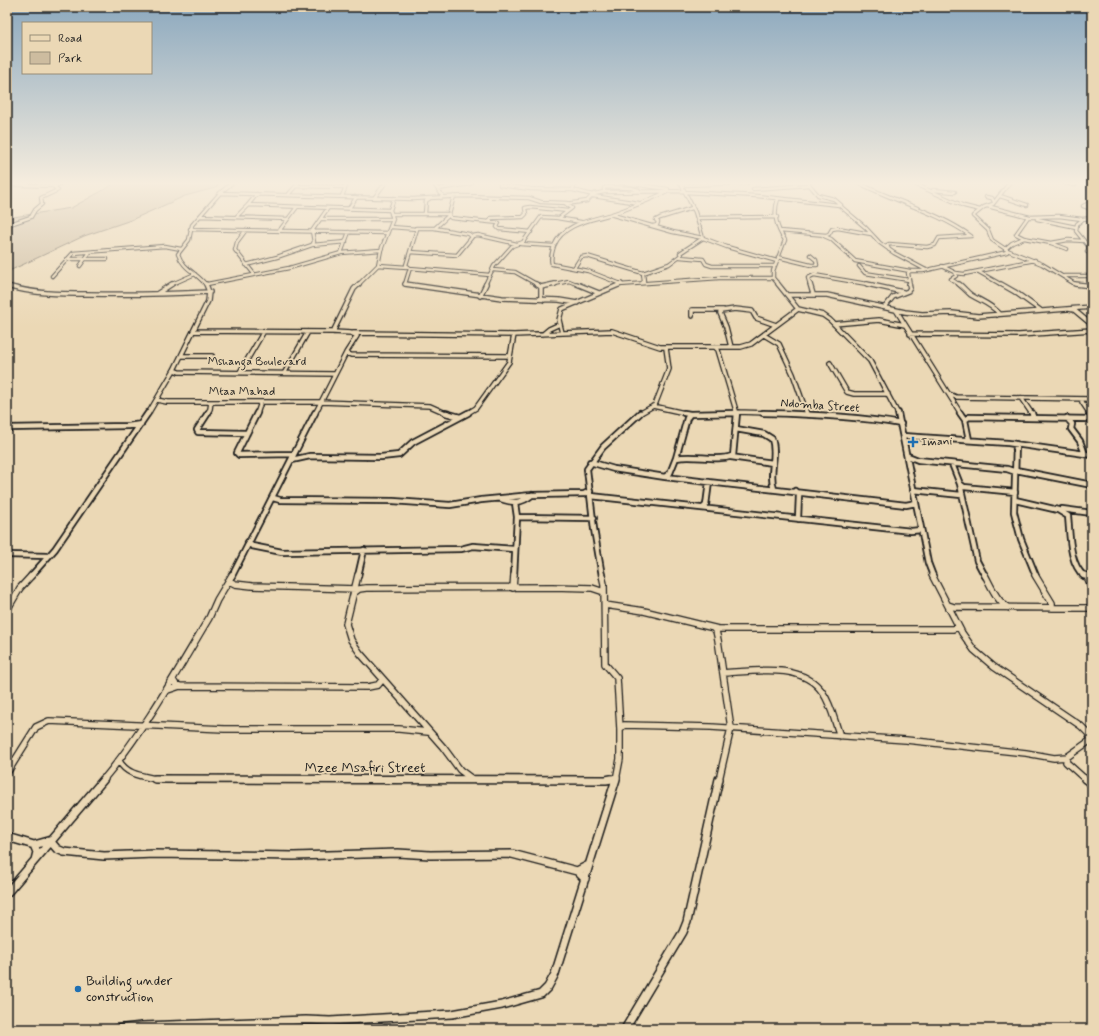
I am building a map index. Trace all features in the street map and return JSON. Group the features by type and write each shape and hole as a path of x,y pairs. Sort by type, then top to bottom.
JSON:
{"street":[{"path":"160,400 171,375 177,371 182,356 208,301 210,292 207,284 184,266 179,259 178,254 190,240 192,235 190,230"},
{"path":"246,230 235,247 235,250 254,274"},
{"path":"257,230 387,233"},
{"path":"334,332 354,290 378,266 381,250 389,230"},
{"path":"416,230 406,265 410,272 404,280 404,284 480,296 577,302"},
{"path":"445,230 472,236 478,235 518,244 554,246"},
{"path":"513,230 531,232"},
{"path":"568,230 560,235 554,246 551,263 588,271 621,284"},
{"path":"671,230 703,238 727,247 778,259 811,265 817,264 816,260 810,255"},
{"path":"701,230 703,238"},
{"path":"829,236 832,230"},
{"path":"849,230 871,234"},
{"path":"867,230 889,250 925,269"},
{"path":"889,250 887,245 889,244 927,247 936,244 939,238 971,236 963,230"},
{"path":"987,230 992,240 1006,250 1035,260 1075,284 1092,286"},
{"path":"1018,230 1016,234 1024,238 1051,243 1067,250"},
{"path":"1076,230 1089,247 1087,252 1092,254"},
{"path":"780,231 829,236 855,261 908,272 1006,252 1012,243 1024,238"},
{"path":"780,231 785,240"},
{"path":"312,245 314,242 314,232"},
{"path":"342,253 349,232"},
{"path":"480,296 494,266 506,251 512,246 523,242 531,232"},
{"path":"773,278 775,266 789,233"},
{"path":"410,253 457,254 464,248 472,236"},
{"path":"574,268 582,256 587,256 643,273 666,265 680,256 680,253 703,238"},
{"path":"1051,243 1068,240 1084,241"},
{"path":"246,265 277,258 312,245 346,242"},
{"path":"52,276 61,270 71,254 168,246 181,249"},
{"path":"207,284 297,266 342,253 381,250"},
{"path":"80,266 90,252"},
{"path":"680,256 703,259 706,264 712,266 775,266"},
{"path":"67,259 107,259"},
{"path":"942,266 956,273 964,274 1035,260"},
{"path":"378,266 490,275"},
{"path":"859,266 865,273 909,280"},
{"path":"493,270 514,272 542,287 569,281 599,293"},
{"path":"885,307 893,297 910,288 908,272"},
{"path":"979,272 1016,292 1040,310"},
{"path":"642,283 644,281 643,273"},
{"path":"956,273 956,276 951,279 966,289 970,294 995,308 999,313 998,315"},
{"path":"156,294 168,286 195,274"},
{"path":"814,294 808,278 814,275 879,286 903,292"},
{"path":"1062,276 1092,276"},
{"path":"562,333 559,320 562,309 621,284 719,278 773,278 798,309 823,316 834,324 870,361 896,407 904,436 921,530 932,574 959,627 974,650 994,666 1081,726 1091,739 1087,744 1067,757 1054,758 942,743 731,728 628,724 620,729"},
{"path":"7,286 17,290 38,293 104,295 210,292"},
{"path":"542,287 541,298 544,300"},
{"path":"788,295 814,294 835,296 896,310 922,314 952,313 978,316 1092,307"},
{"path":"194,331 514,335 612,331 654,346 666,348 731,347 748,345 764,335 798,309"},
{"path":"1074,309 1092,325"},
{"path":"692,316 692,310 752,311 756,318 776,325"},
{"path":"725,310 720,313 726,327 731,347"},
{"path":"896,310 949,394 954,398 961,414 967,419 1034,417 1092,418"},
{"path":"834,324 879,320 906,325"},
{"path":"543,334 560,324"},
{"path":"910,334 1019,335 1092,330"},
{"path":"240,372 264,331"},
{"path":"285,372 308,332"},
{"path":"351,333 356,336"},
{"path":"7,894 119,761 144,726 173,680 229,581 245,548 250,544 321,402 334,372 356,336 363,334"},
{"path":"259,402 260,405 258,411 237,453 239,455 300,457 396,456 414,442 476,408 509,362 514,335"},
{"path":"764,335 779,344 793,374 807,414"},
{"path":"715,347 718,350 737,413 734,453 731,457"},
{"path":"116,1029 306,1020 330,1021 452,1014 527,999 541,994 548,987 555,974 585,879 617,777 620,759 617,678 604,664 604,584 587,469 590,462 598,452 636,416 655,405 669,369 666,348"},
{"path":"346,353 510,356"},
{"path":"182,356 212,356"},
{"path":"830,363 847,392 854,394 888,394"},
{"name":"Mshanga Boulevard","path":"177,371 334,372"},
{"path":"954,398 1092,399"},
{"path":"1021,398 1034,417"},
{"path":"1082,399 1082,402 1092,418"},
{"name":"Mtaa Mahad","path":"141,424 154,404 160,400 211,402 321,402 430,406 440,409 452,416 460,417"},
{"path":"211,402 210,409 197,430 198,432 247,433"},
{"name":"Ndomba Street","path":"653,406 690,414 807,414 885,421 901,424"},
{"path":"665,477 670,473 676,458 687,418 690,414"},
{"path":"1067,418 1072,424 1071,429 1080,441 1085,454"},
{"path":"967,419 969,440"},
{"path":"7,428 128,426 141,424"},
{"path":"7,610 20,588 48,556 92,496 141,424"},
{"path":"736,429 764,434 772,439 775,448 772,482 774,489"},
{"path":"904,436 1016,444 1092,455"},
{"path":"1016,444 1014,512 1021,539 1034,573 1052,603 1052,608"},
{"path":"676,458 687,456 731,457 773,463"},
{"path":"908,456 918,460 1007,469 1092,486"},
{"path":"590,462 614,469 665,477 906,505 916,503"},
{"path":"952,464 960,484 977,561 997,597 1003,605 1009,608"},
{"path":"670,473 676,478"},
{"path":"703,508 706,505 709,482"},
{"path":"960,484 967,487 1015,492"},
{"path":"913,490 962,495"},
{"path":"795,491 800,495 798,500 798,519"},
{"path":"273,500 393,501 450,505 532,495 591,494 798,519 911,531 921,530"},
{"path":"499,498 515,503 526,501 532,495"},
{"path":"1015,500 1028,505 1092,513"},
{"path":"513,588 514,548 517,517 515,503"},
{"path":"1056,508 1065,512 1068,516 1071,548 1079,572 1082,575 1090,577 1088,579 1092,588"},
{"path":"517,517 594,518"},
{"path":"250,544 282,552 461,549 473,546 514,548"},
{"path":"364,550 356,590 346,624 348,632 360,654 382,680 442,747 460,770 474,780"},
{"path":"7,555 48,556"},
{"path":"229,581 235,584 252,586 356,590 366,588 592,588 604,584"},
{"path":"592,588 604,592"},
{"path":"605,605 644,611 713,628 953,629 959,627"},
{"path":"948,605 954,608 1092,608"},
{"path":"625,1029 683,932 687,922 702,849 731,728 724,673 717,636 713,628"},
{"path":"724,673 786,672 800,676 824,694 840,736"},
{"path":"173,680 176,685 180,686"},
{"path":"165,691 180,686 368,687 378,685 382,680"},
{"path":"7,773 36,728 45,722 94,722 144,726 224,729 409,729 428,732"},
{"path":"409,729 419,722"},
{"path":"1067,757 1066,762 1092,784"},
{"path":"1054,758 1070,766"},
{"name":"Mzee Msafiri Street","path":"119,761 122,768 133,774 156,779 606,780 617,777"},
{"path":"7,837 34,844 52,841"},
{"path":"52,841 57,849 64,852 104,856 155,854 294,856 398,853 472,855 503,853 530,858 577,871 585,879"},
{"path":"34,844 37,852 34,862"},
{"path":"577,871 589,865"}],"green space":[{"path":"7,230 101,230 84,236 7,272"}],"place":[{"name":"Imani","path":"913,442"},
{"name":"Building under construction","path":"78,989"}]}
